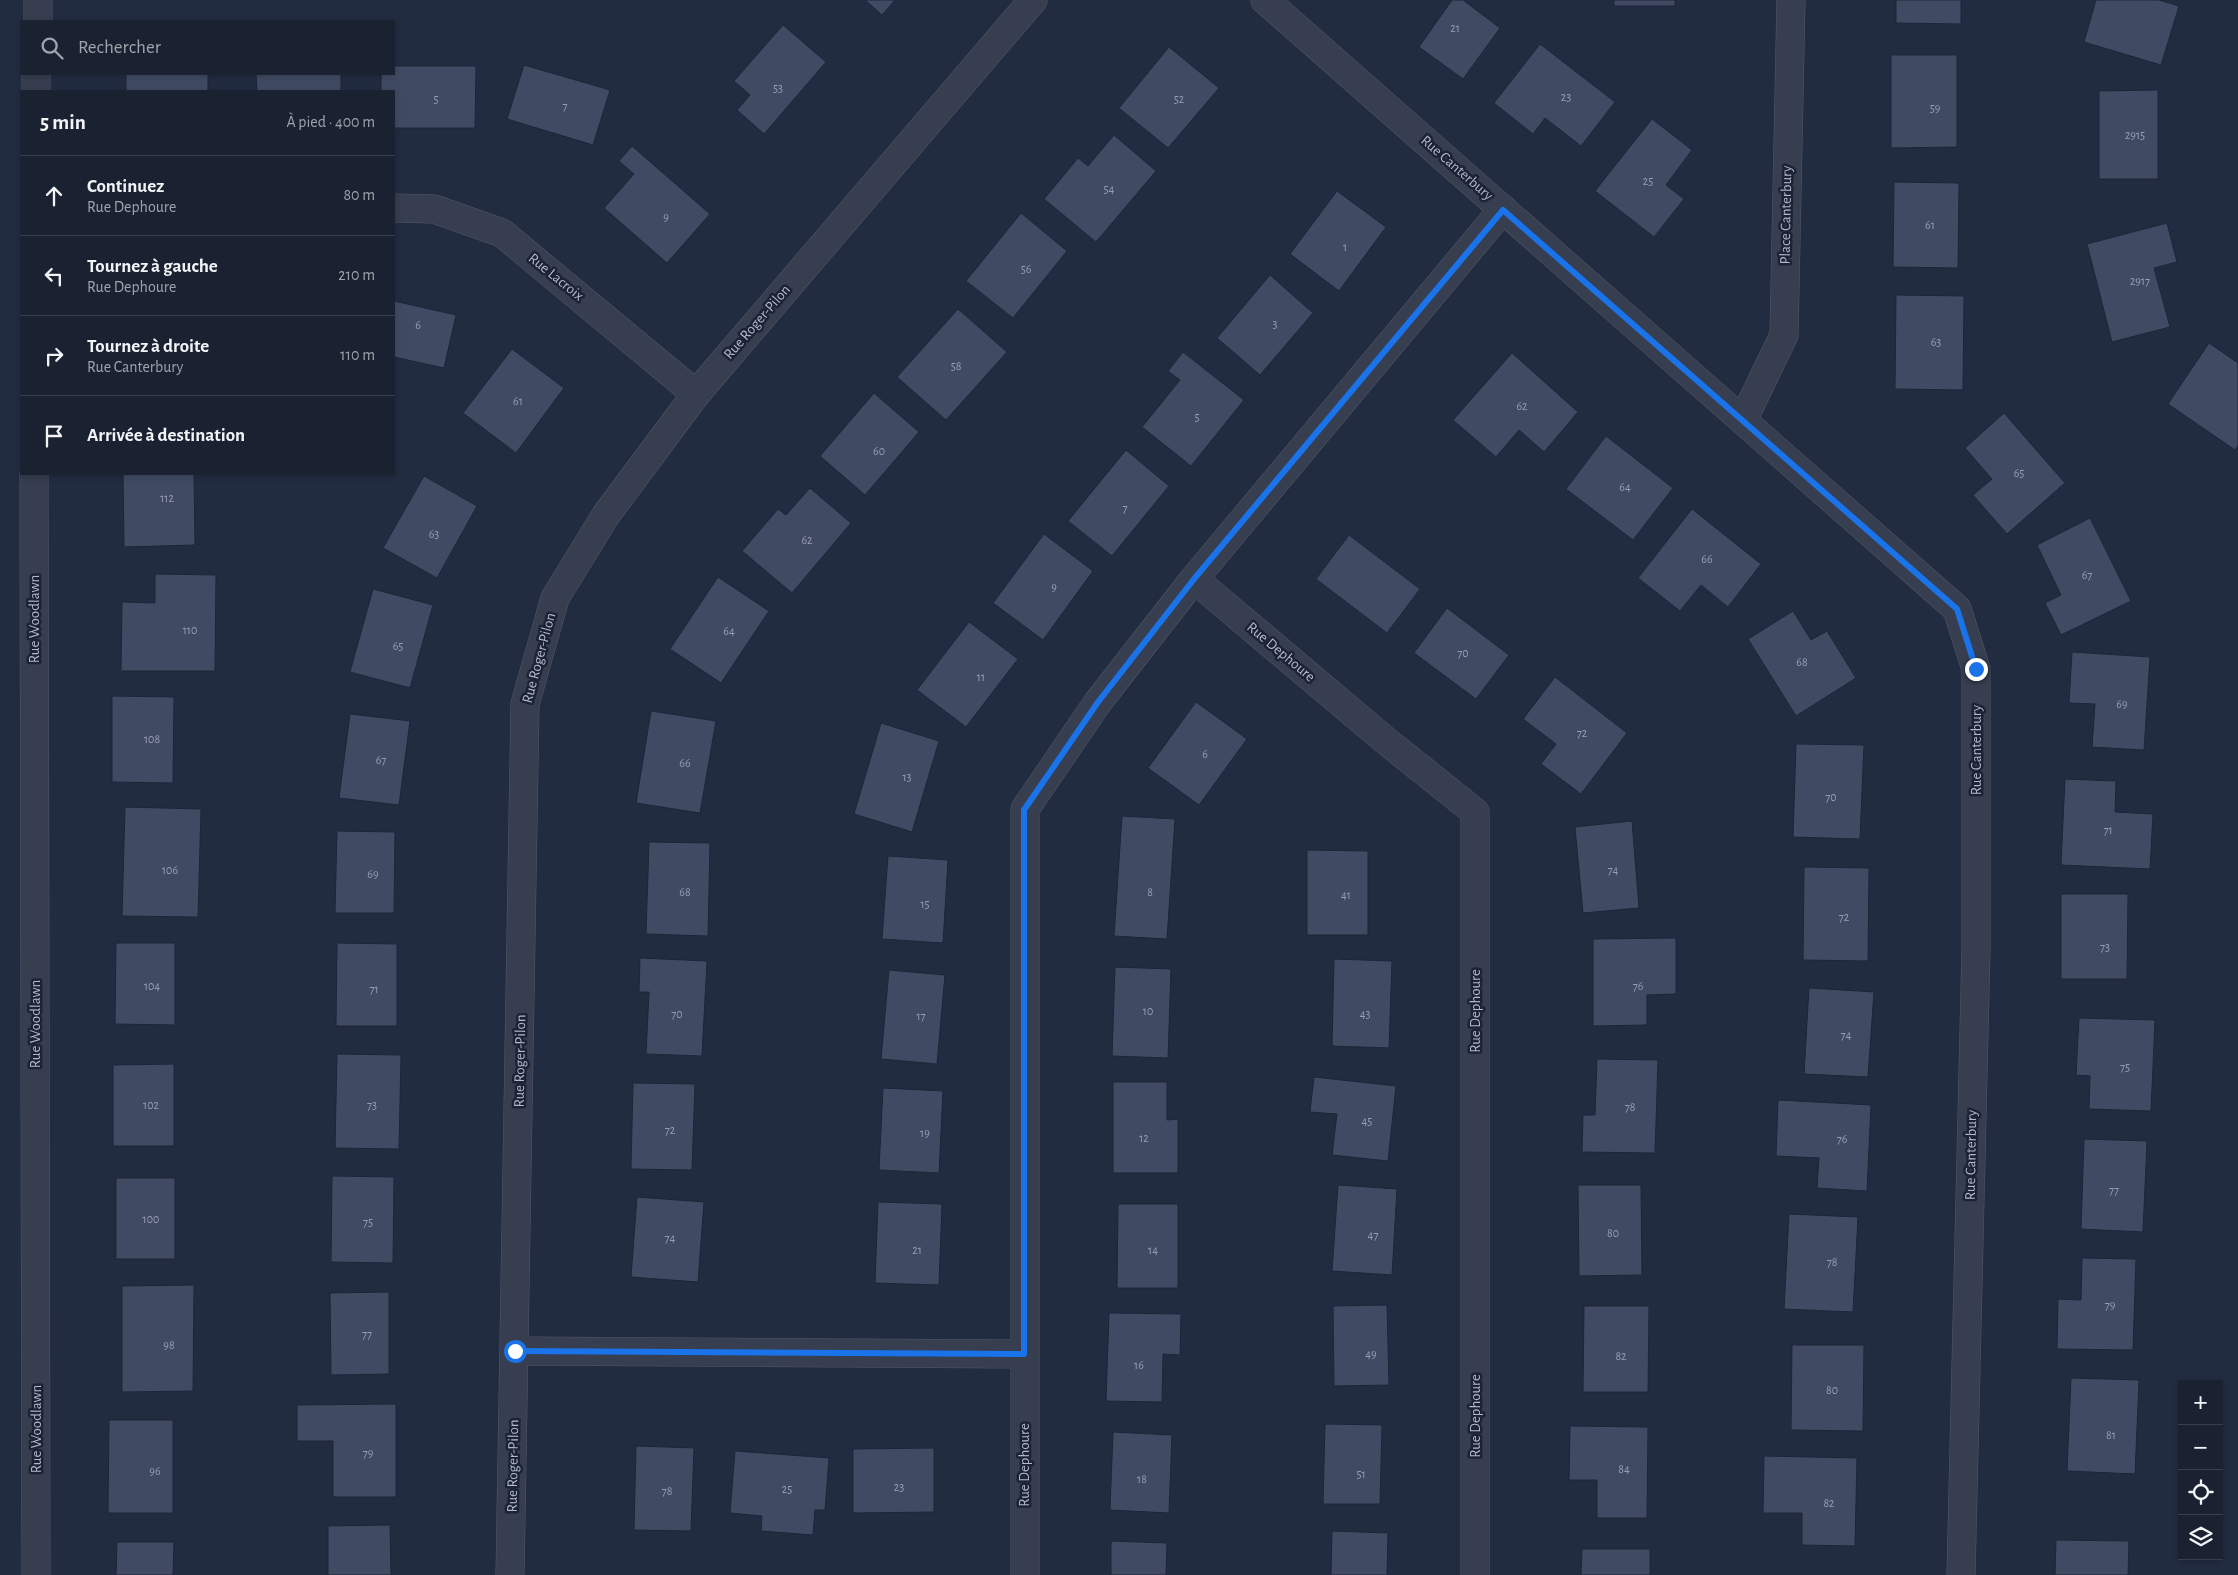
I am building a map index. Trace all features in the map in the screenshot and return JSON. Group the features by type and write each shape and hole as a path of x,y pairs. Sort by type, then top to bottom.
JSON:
{"street":[{"path":"38,0 38,20"},
{"name":"Rue Roger-Pilon","path":"510,1575 526,704 556,598 606,515 696,394 1034,0"},
{"name":"Rue Canterbury","path":"1265,0 1957,609 1976,669 1976,948 1960,1575"},
{"name":"Place Canterbury","path":"1743,420 1784,335 1791,0"},
{"path":"36,75 36,90"},
{"name":"Rue Lacroix","path":"395,208 434,208 502,233 696,394"},
{"name":"Rue Dephoure","path":"1025,1575 1024,810 1098,702 1194,579 1503,210"},
{"name":"Rue Woodlawn","path":"34,475 36,1575"},
{"name":"Rue Dephoure","path":"1194,579 1384,740 1475,812 1475,1575"},
{"path":"515,1351 1024,1354"}],"building":[{"path":"865,0 895,0 882,15"},
{"path":"1452,0 1463,0 1500,28 1463,79 1419,47"},
{"path":"1614,0 1675,0 1675,6 1614,6"},
{"path":"1896,0 1961,0 1961,24 1896,23"},
{"path":"2096,0 2159,0 2179,6 2161,65 2084,42"},
{"path":"783,25 826,62 764,134 737,110 750,95 734,81"},
{"path":"1540,44 1615,102 1581,146 1545,118 1533,134 1494,103"},
{"path":"1169,47 1219,88 1168,148 1119,108"},
{"path":"1891,55 1957,55 1957,147 1891,148"},
{"path":"524,65 610,90 593,145 507,119"},
{"path":"395,66 476,66 475,128 395,128 395,90 381,90 381,75 395,75"},
{"path":"126,75 208,75 208,90 126,90"},
{"path":"256,75 341,75 341,90 257,90"},
{"path":"2158,90 2158,179 2099,179 2099,91"},
{"path":"1652,119 1692,150 1666,185 1684,199 1654,237 1595,191"},
{"path":"1114,135 1156,171 1096,242 1044,199 1078,158 1088,166"},
{"path":"632,146 710,214 667,263 604,208 634,174 619,161"},
{"path":"1894,182 1959,183 1958,268 1893,267"},
{"path":"1337,191 1386,227 1339,291 1290,254"},
{"path":"1021,213 1067,251 1013,318 966,281"},
{"path":"2167,223 2177,262 2154,268 2170,327 2112,342 2087,244"},
{"path":"1270,275 1313,313 1260,375 1217,338"},
{"path":"1896,295 1964,296 1963,390 1895,389"},
{"path":"395,301 456,315 444,368 395,357"},
{"path":"958,309 1007,352 946,420 897,377"},
{"path":"2209,343 2238,363 2238,446 2235,450 2168,404"},
{"path":"512,349 564,388 516,453 463,413"},
{"path":"1183,352 1244,400 1191,466 1142,427 1180,380 1168,371"},
{"path":"1512,353 1578,412 1544,452 1519,430 1496,457 1453,420"},
{"path":"874,393 919,432 865,495 820,456"},
{"path":"2004,413 2065,483 2007,534 1973,495 1992,479 1965,448"},
{"path":"1606,436 1673,488 1633,540 1566,489"},
{"path":"1126,450 1169,486 1112,556 1068,521"},
{"path":"123,475 194,475 195,545 124,547"},
{"path":"424,476 477,506 437,578 383,548"},
{"path":"810,488 851,523 792,593 742,551 778,509 786,515"},
{"path":"1692,509 1761,564 1728,607 1701,585 1680,611 1638,578"},
{"path":"2090,518 2131,601 2061,635 2045,603 2061,595 2037,545"},
{"path":"1044,534 1093,571 1043,640 993,603"},
{"path":"1349,535 1420,589 1387,633 1316,579"},
{"path":"155,574 216,575 215,671 121,671 122,602 155,603"},
{"path":"718,577 769,611 721,683 670,649"},
{"path":"373,589 433,605 410,688 350,672"},
{"path":"1447,608 1509,655 1476,699 1414,653"},
{"path":"1793,611 1811,640 1827,631 1856,678 1796,716 1748,639"},
{"path":"969,622 1018,659 966,727 917,690"},
{"path":"2072,652 2150,657 2144,750 2092,747 2095,704 2069,703"},
{"path":"1555,677 1627,733 1581,794 1541,764 1556,744 1523,719"},
{"path":"112,696 174,697 173,783 112,782"},
{"path":"1196,702 1247,739 1199,805 1148,768"},
{"path":"651,711 716,721 700,813 636,803"},
{"path":"350,714 410,721 399,805 339,798"},
{"path":"881,723 939,741 912,832 854,814"},
{"path":"1796,744 1864,745 1860,839 1793,837"},
{"path":"2065,779 2116,781 2115,812 2153,814 2150,869 2061,865"},
{"path":"125,807 201,809 198,917 122,916"},
{"path":"1122,816 1175,819 1167,939 1114,936"},
{"path":"1632,821 1639,908 1583,913 1575,827"},
{"path":"337,831 395,832 394,913 335,913"},
{"path":"649,842 710,843 708,936 646,934"},
{"path":"1307,850 1368,851 1368,935 1307,935"},
{"path":"888,856 948,860 943,943 882,939"},
{"path":"1804,867 1869,868 1868,961 1803,960"},
{"path":"2061,894 2128,894 2127,979 2061,979"},
{"path":"1676,938 1676,994 1647,995 1647,1025 1593,1026 1593,939"},
{"path":"116,943 175,943 175,1025 115,1024"},
{"path":"337,943 397,944 397,1026 336,1026"},
{"path":"640,958 707,961 702,1056 646,1054 649,992 639,992"},
{"path":"1334,959 1392,961 1389,1048 1332,1046"},
{"path":"1115,967 1171,969 1168,1058 1112,1056"},
{"path":"889,970 945,975 937,1064 881,1059"},
{"path":"1809,988 1874,992 1868,1077 1804,1074"},
{"path":"2079,1018 2155,1020 2151,1111 2089,1109 2090,1076 2076,1075"},
{"path":"337,1054 401,1055 399,1149 335,1148"},
{"path":"1597,1059 1658,1060 1655,1153 1582,1152 1583,1115 1595,1115"},
{"path":"174,1064 174,1146 113,1146 113,1065"},
{"path":"1314,1077 1396,1086 1388,1161 1332,1155 1337,1114 1310,1112"},
{"path":"1113,1082 1167,1082 1167,1120 1178,1119 1178,1173 1113,1173"},
{"path":"633,1083 695,1084 692,1170 631,1169"},
{"path":"883,1088 943,1091 939,1173 879,1170"},
{"path":"1778,1100 1871,1105 1867,1191 1817,1188 1819,1158 1776,1156"},
{"path":"2084,1139 2147,1141 2143,1232 2081,1229"},
{"path":"332,1176 394,1177 393,1263 331,1262"},
{"path":"116,1178 175,1178 175,1259 116,1259"},
{"path":"1338,1185 1397,1189 1392,1275 1332,1271"},
{"path":"1578,1185 1641,1185 1642,1275 1579,1276"},
{"path":"637,1197 704,1202 698,1282 631,1277"},
{"path":"878,1202 942,1204 939,1285 875,1283"},
{"path":"1118,1204 1178,1204 1178,1288 1117,1288"},
{"path":"1789,1214 1858,1217 1853,1312 1784,1309"},
{"path":"2082,1258 2136,1259 2133,1350 2057,1349 2058,1299 2081,1300"},
{"path":"194,1285 193,1391 122,1392 122,1286"},
{"path":"389,1292 389,1374 331,1375 330,1293"},
{"path":"1387,1305 1389,1385 1334,1386 1333,1306"},
{"path":"1584,1306 1649,1306 1648,1392 1583,1392"},
{"path":"1109,1313 1181,1314 1180,1355 1163,1354 1162,1402 1106,1401"},
{"path":"1792,1345 1864,1345 1863,1431 1791,1430"},
{"path":"2071,1378 2139,1380 2135,1474 2067,1471"},
{"path":"396,1404 396,1497 333,1497 333,1441 297,1441 297,1405"},
{"path":"109,1420 173,1420 173,1513 108,1513"},
{"path":"1325,1424 1382,1425 1380,1504 1323,1504"},
{"path":"1570,1426 1648,1427 1647,1518 1597,1518 1597,1480 1569,1480"},
{"path":"1113,1432 1172,1435 1169,1513 1110,1510"},
{"path":"636,1446 694,1448 691,1531 634,1530"},
{"path":"934,1448 934,1512 853,1513 853,1449"},
{"path":"735,1451 829,1458 825,1510 815,1510 813,1535 761,1531 762,1516 730,1513"},
{"path":"1764,1456 1857,1458 1855,1546 1802,1545 1802,1513 1763,1513"},
{"path":"390,1525 391,1575 328,1575 328,1526"},
{"path":"1332,1531 1388,1533 1387,1575 1331,1575"},
{"path":"2056,1540 2129,1541 2128,1575 2055,1575"},
{"path":"1111,1541 1167,1543 1166,1575 1111,1575"},
{"path":"117,1542 174,1542 173,1575 116,1575"},
{"path":"1582,1549 1650,1549 1650,1575 1581,1575"}],"route":[{"path":"515,1351 1024,1354 1024,810 1098,702 1194,579 1503,210 1957,609 1976,669"}]}
